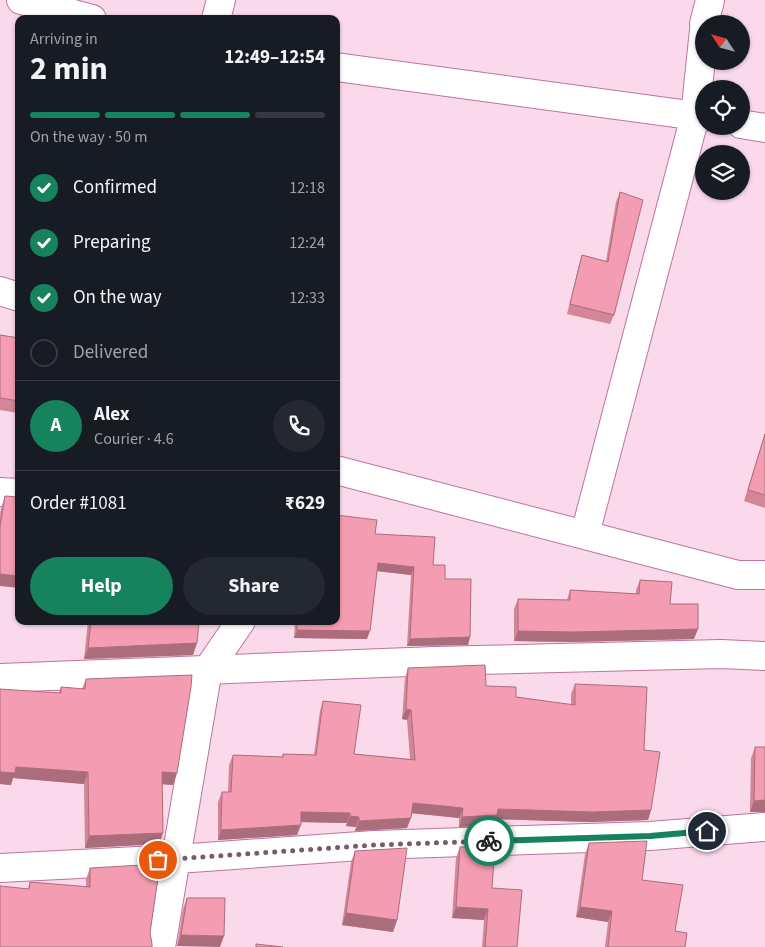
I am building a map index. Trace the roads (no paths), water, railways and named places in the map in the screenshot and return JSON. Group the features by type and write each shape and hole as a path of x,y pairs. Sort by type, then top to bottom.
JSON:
{"street":[{"path":"21,0 77,15"},
{"path":"217,15 221,0"},
{"path":"706,15 710,0"},
{"path":"340,68 695,116"},
{"path":"750,126 765,128"},
{"path":"585,534 695,132"},
{"path":"0,291 15,296"},
{"path":"340,471 738,575 765,576"},
{"path":"0,492 15,493"},
{"path":"162,947 208,670 238,625"},
{"path":"0,678 435,661 721,654 765,656"},
{"path":"0,868 177,859 374,845 650,836 765,827"}]}
